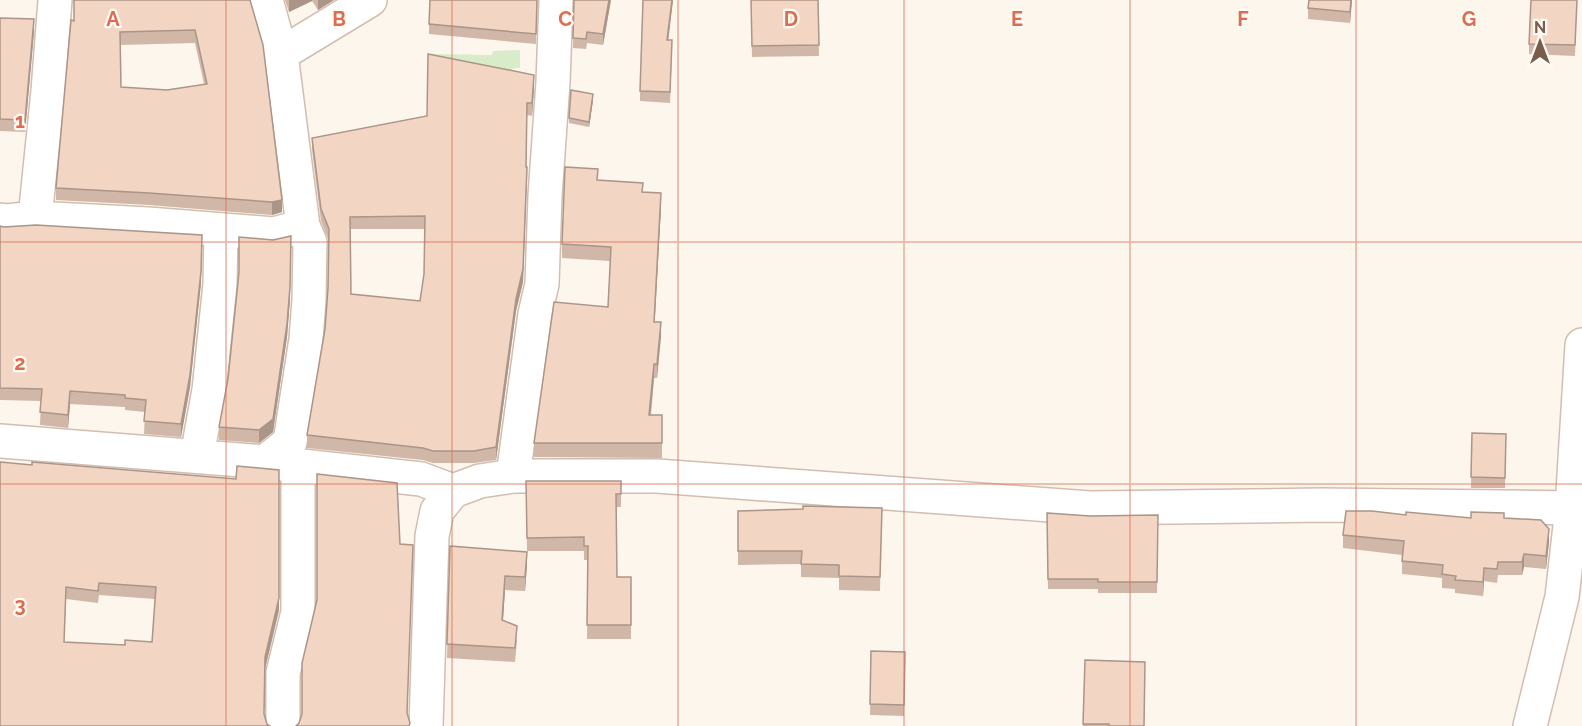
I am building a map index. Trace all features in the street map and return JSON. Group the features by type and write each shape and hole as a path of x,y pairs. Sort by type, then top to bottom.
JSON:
{"street":[{"path":"35,218 55,0"},
{"path":"265,462 290,442 306,339 310,242 303,226 281,54 266,0"},
{"path":"281,54 370,0"},
{"path":"513,476 535,314 542,284 556,0"},
{"path":"0,220 35,218 274,234 303,226"},
{"path":"197,456 209,390 220,284 221,230"},
{"path":"1530,726 1562,597 1577,508 1582,345"},
{"path":"0,441 265,462 421,479 453,491"},
{"path":"283,726 283,672 298,612 298,466"},
{"path":"426,726 432,536 438,511 453,491 480,481 513,476 657,476 1090,508 1321,505 1577,508"}],"green space":[{"path":"520,50 520,68 512,69 510,91 430,84 431,54 492,55 493,51"}],"building":[{"path":"74,0 250,0 263,45 282,200 272,202 56,188 71,20 74,21","holes":["195,30 207,84 167,90 121,87 120,32"]},
{"path":"430,0 537,0 536,34 429,24"},
{"path":"574,0 609,0 603,34 587,32 586,39 573,38"},
{"path":"643,0 672,0 667,40 672,40 670,92 640,91"},
{"path":"751,0 818,0 819,45 752,46"},
{"path":"1309,0 1351,0 1350,12 1308,8"},
{"path":"1531,0 1577,0 1575,45 1529,44"},
{"path":"0,18 34,19 25,120 0,119"},
{"path":"428,54 534,75 532,103 527,103 523,269 516,299 496,447 474,451 433,451 307,435 325,329 329,229 321,209 312,138 427,116","holes":["425,216 424,274 420,301 351,294 350,217"]},
{"path":"571,90 593,94 589,122 569,118"},
{"path":"565,167 598,169 597,180 643,183 642,192 661,193 654,322 661,322 649,415 662,415 662,443 534,443 554,302 608,307 611,247 562,244"},
{"path":"36,225 202,235 201,271 190,375 181,424 144,421 146,400 125,398 125,395 70,391 68,415 40,412 42,389 0,388 0,226"},
{"path":"291,236 287,324 273,419 259,430 219,427 228,379 239,272 239,237 273,240"},
{"path":"1472,433 1506,434 1505,478 1471,477"},
{"path":"0,462 32,465 32,462 236,479 237,466 279,470 279,598 265,657 264,714 270,726 0,726","holes":["99,583 156,587 152,642 125,640 125,645 64,642 66,587 98,591"]},
{"path":"317,474 397,483 400,544 413,545 407,713 409,726 296,726 302,714 302,663 317,600"},
{"path":"526,481 621,481 621,494 616,494 617,577 631,577 631,625 587,625 588,546 584,546 584,537 527,538"},
{"path":"803,506 882,508 880,577 839,576 839,565 801,564 802,551 738,551 738,511 803,509"},
{"path":"1346,511 1406,515 1406,512 1471,518 1471,512 1504,513 1504,518 1541,520 1549,529 1546,556 1524,554 1522,562 1498,562 1497,569 1484,568 1483,582 1455,580 1456,576 1442,574 1443,565 1402,561 1404,541 1343,535"},
{"path":"1047,513 1090,516 1158,515 1157,582 1048,579"},
{"path":"450,546 527,552 525,577 505,576 502,620 517,626 515,648 447,644"},
{"path":"871,651 905,652 904,705 870,704"},
{"path":"1085,660 1145,662 1144,726 1083,724"}]}
